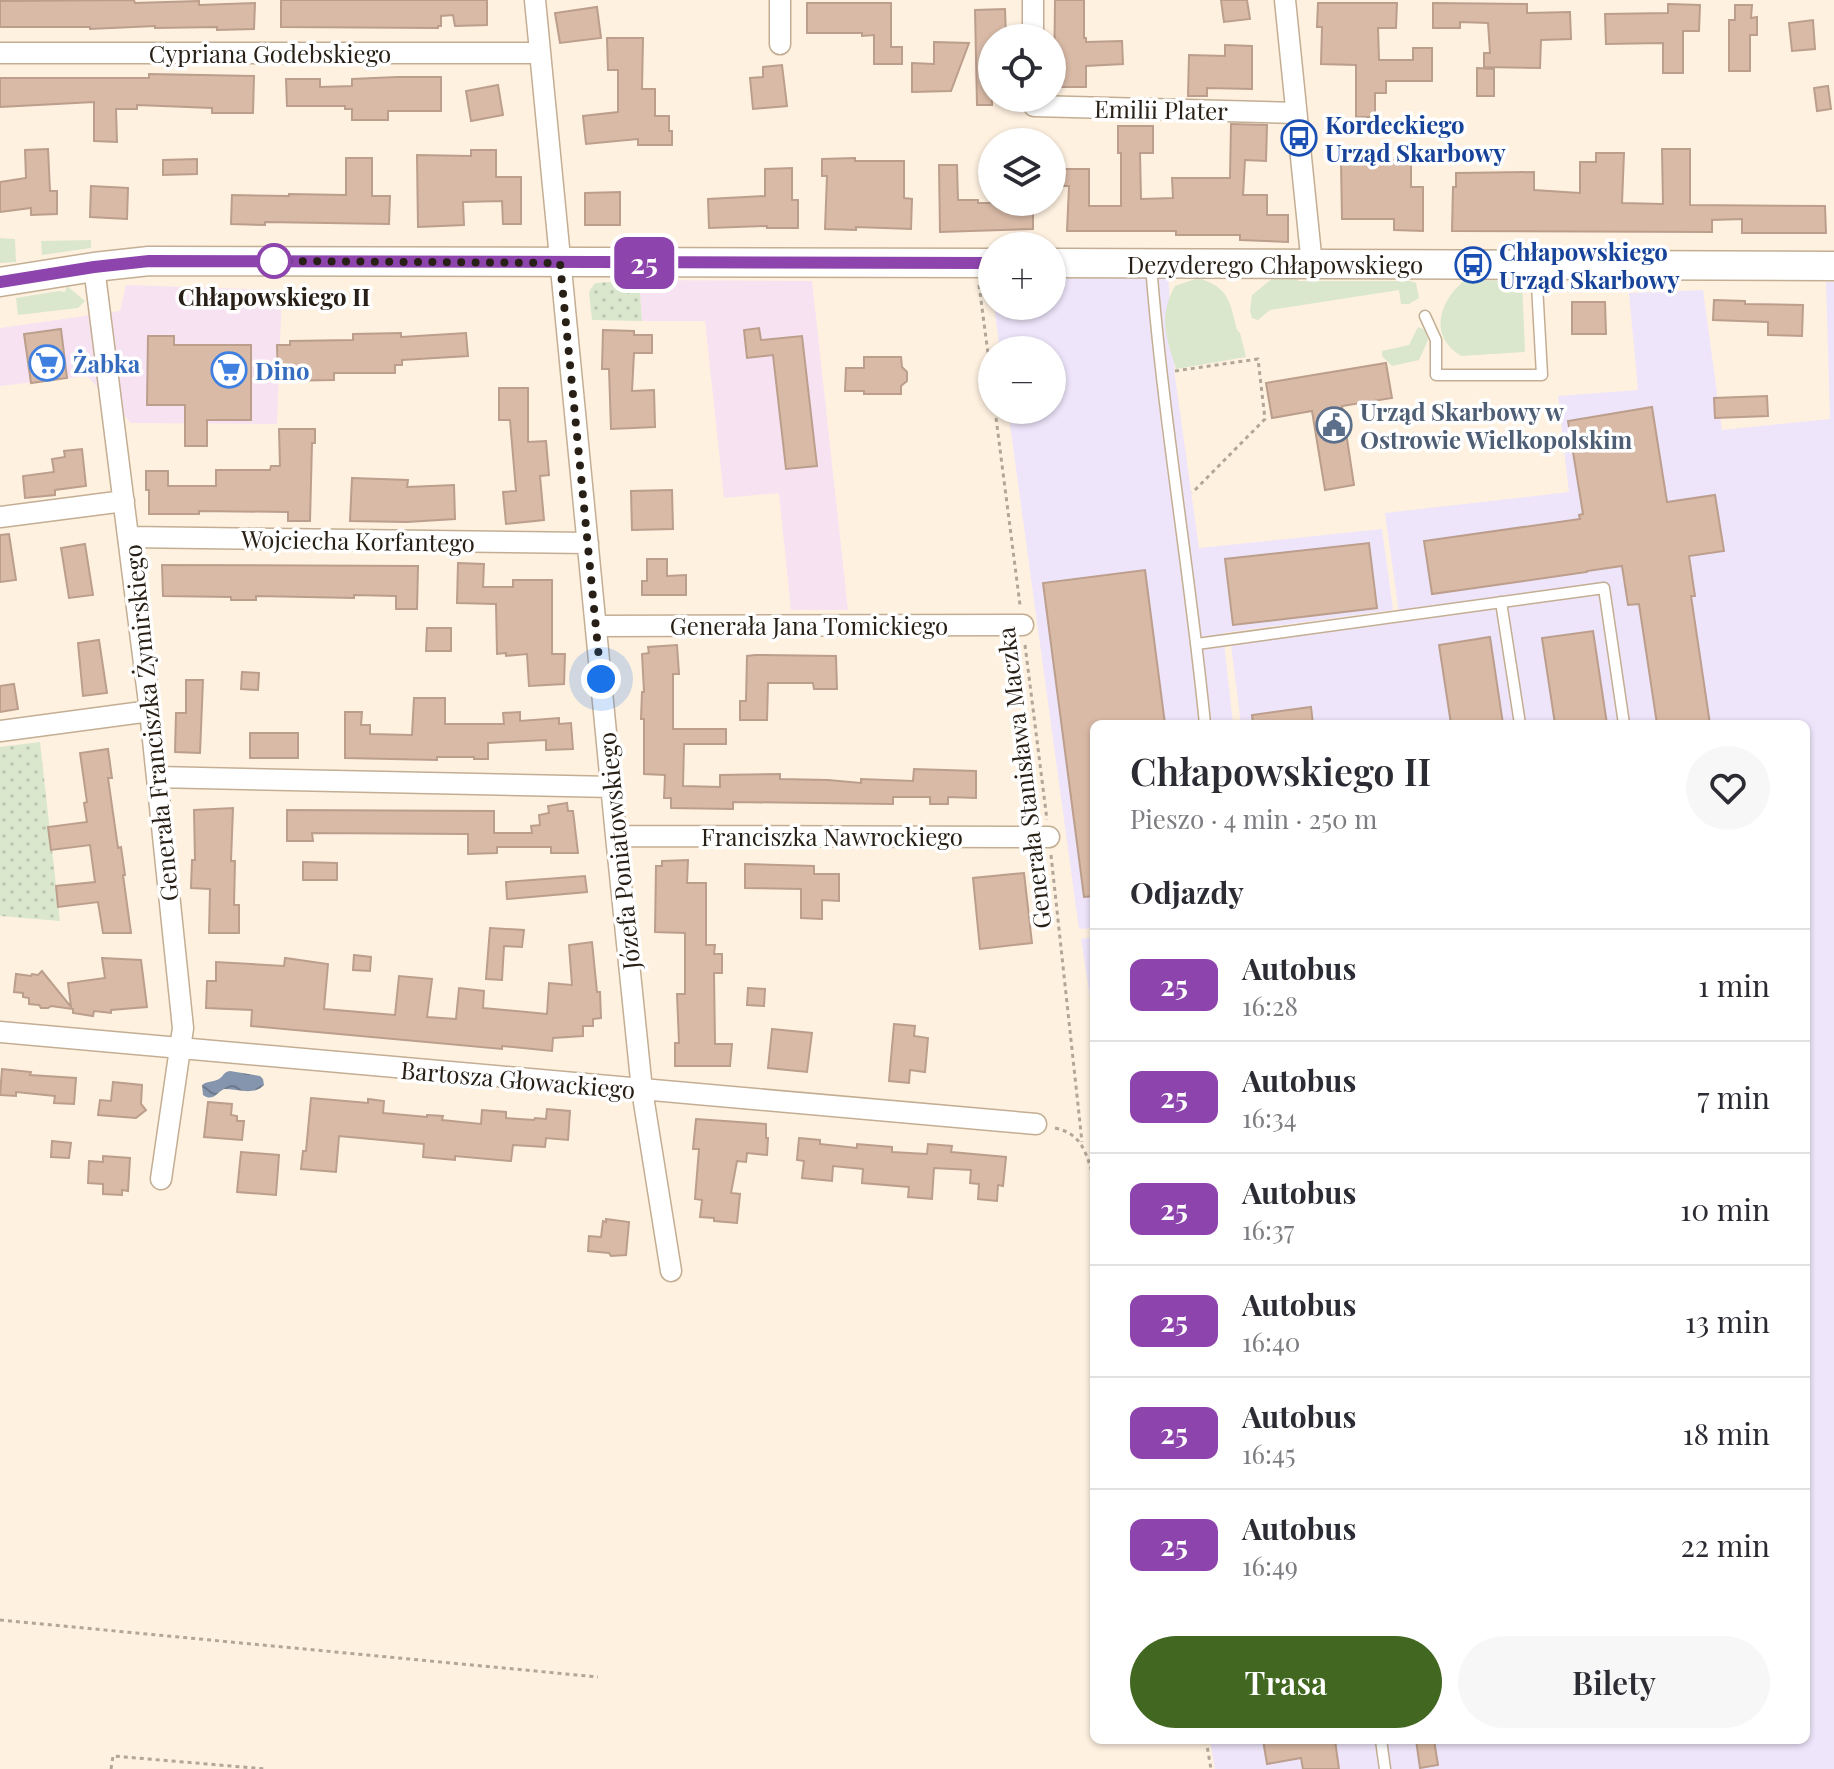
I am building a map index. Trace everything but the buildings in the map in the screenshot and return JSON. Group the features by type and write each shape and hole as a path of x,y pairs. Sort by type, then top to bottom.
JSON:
{"street":[{"name":"Józefa Poniatowskiego","path":"535,0 642,1090 671,1271"},
{"path":"780,0 780,44"},
{"path":"1033,0 1033,24"},
{"path":"1285,0 1312,265"},
{"name":"Cypriana Godebskiego","path":"0,53 540,53"},
{"name":"Emilii Plater","path":"1066,107 1296,113"},
{"path":"0,282 149,261 978,263"},
{"name":"Dezyderego Chłapowskiego","path":"1066,263 1834,266"},
{"name":"Generała Franciszka Żymirskiego","path":"94,267 150,711 183,1028 161,1179"},
{"path":"0,517 124,501"},
{"name":"Wojciecha Korfantego","path":"129,537 588,543"},
{"name":"Generała Jana Tomickiego","path":"596,626 1023,625"},
{"path":"0,731 150,711"},
{"path":"157,777 612,787"},
{"name":"Franciszka Nawrockiego","path":"616,836 1049,837"},
{"name":"Bartosza Głowackiego","path":"0,1032 1036,1124"}],"lane":[{"path":"1150,263 1205,720"},
{"path":"1425,316 1436,340 1436,375 1542,375 1536,265"},
{"path":"1197,644 1604,588 1623,720"},
{"path":"1501,602 1519,720"},
{"path":"1382,1744 1385,1769"}],"path":[{"path":"1161,373 1258,359 1265,419 1178,507"},
{"name":"Generała Stanisława Maczka","path":"997,424 1049,837 1082,1142 1090,1166"},
{"path":"1036,1124 1062,1129 1082,1142"},
{"path":"0,1620 598,1677"},
{"path":"1207,1744 1211,1769"},
{"path":"111,1769 113,1756 266,1769"}],"shaded area":[{"path":"1168,274 1175,377 1199,548 1382,529 1393,610 1223,633 1233,720 1090,720 1090,928 1079,929 1010,424 1066,424 1066,336 998,336 996,320 1066,320 1066,275"},
{"path":"639,280 812,281 848,610 791,610 779,493 724,498 705,321 642,321"},
{"path":"1826,282 1834,282 1834,1769 1215,1769 1211,1744 1810,1744 1810,720 1240,720 1231,645 1400,620 1385,513 1569,492 1558,396 1638,390 1629,293 1703,290 1722,430 1830,419"},
{"path":"126,285 282,290 277,424 131,423 87,376 0,386 0,328 120,311"},
{"path":"1090,938 1090,996 1081,939"}],"green space":[{"path":"0,238 15,239 16,262 0,263"},
{"path":"91,240 91,248 42,255 41,241"},
{"path":"1297,275 1298,281 1410,281 1416,283 1419,298 1409,304 1401,304 1399,290 1270,310 1258,320 1252,318 1252,295 1273,278"},
{"path":"1198,278 1216,286 1226,297 1246,357 1176,369 1165,327 1167,307 1175,286"},
{"path":"639,280 642,321 592,320 589,292 595,283"},
{"path":"1465,280 1522,281 1525,352 1461,356 1451,348 1444,339 1441,318 1449,298"},
{"path":"67,286 85,301 78,308 18,315 16,298 65,292"},
{"path":"1418,327 1425,330 1428,340 1419,360 1392,366 1382,356 1382,351 1409,345"},
{"path":"40,742 60,921 0,916 0,747"}],"water":[{"path":"230,1071 260,1076 264,1085 251,1091 224,1089 212,1097 203,1095 202,1085"}],"bus line":[{"name":"25","path":"0,282 149,261 978,263"}],"place":[{"name":"Kordeckiego Urząd Skarbowy","path":"1299,138"},
{"name":"Chłapowskiego II","path":"274,261"},
{"name":"Chłapowskiego Urząd Skarbowy","path":"1473,265"},
{"name":"Żabka","path":"47,363"},
{"name":"Dino","path":"229,370"},
{"name":"Urząd Skarbowy w Ostrowie Wielkopolskim","path":"1334,425"}],"route":[{"path":"274,261 560,263 601,679"}]}
